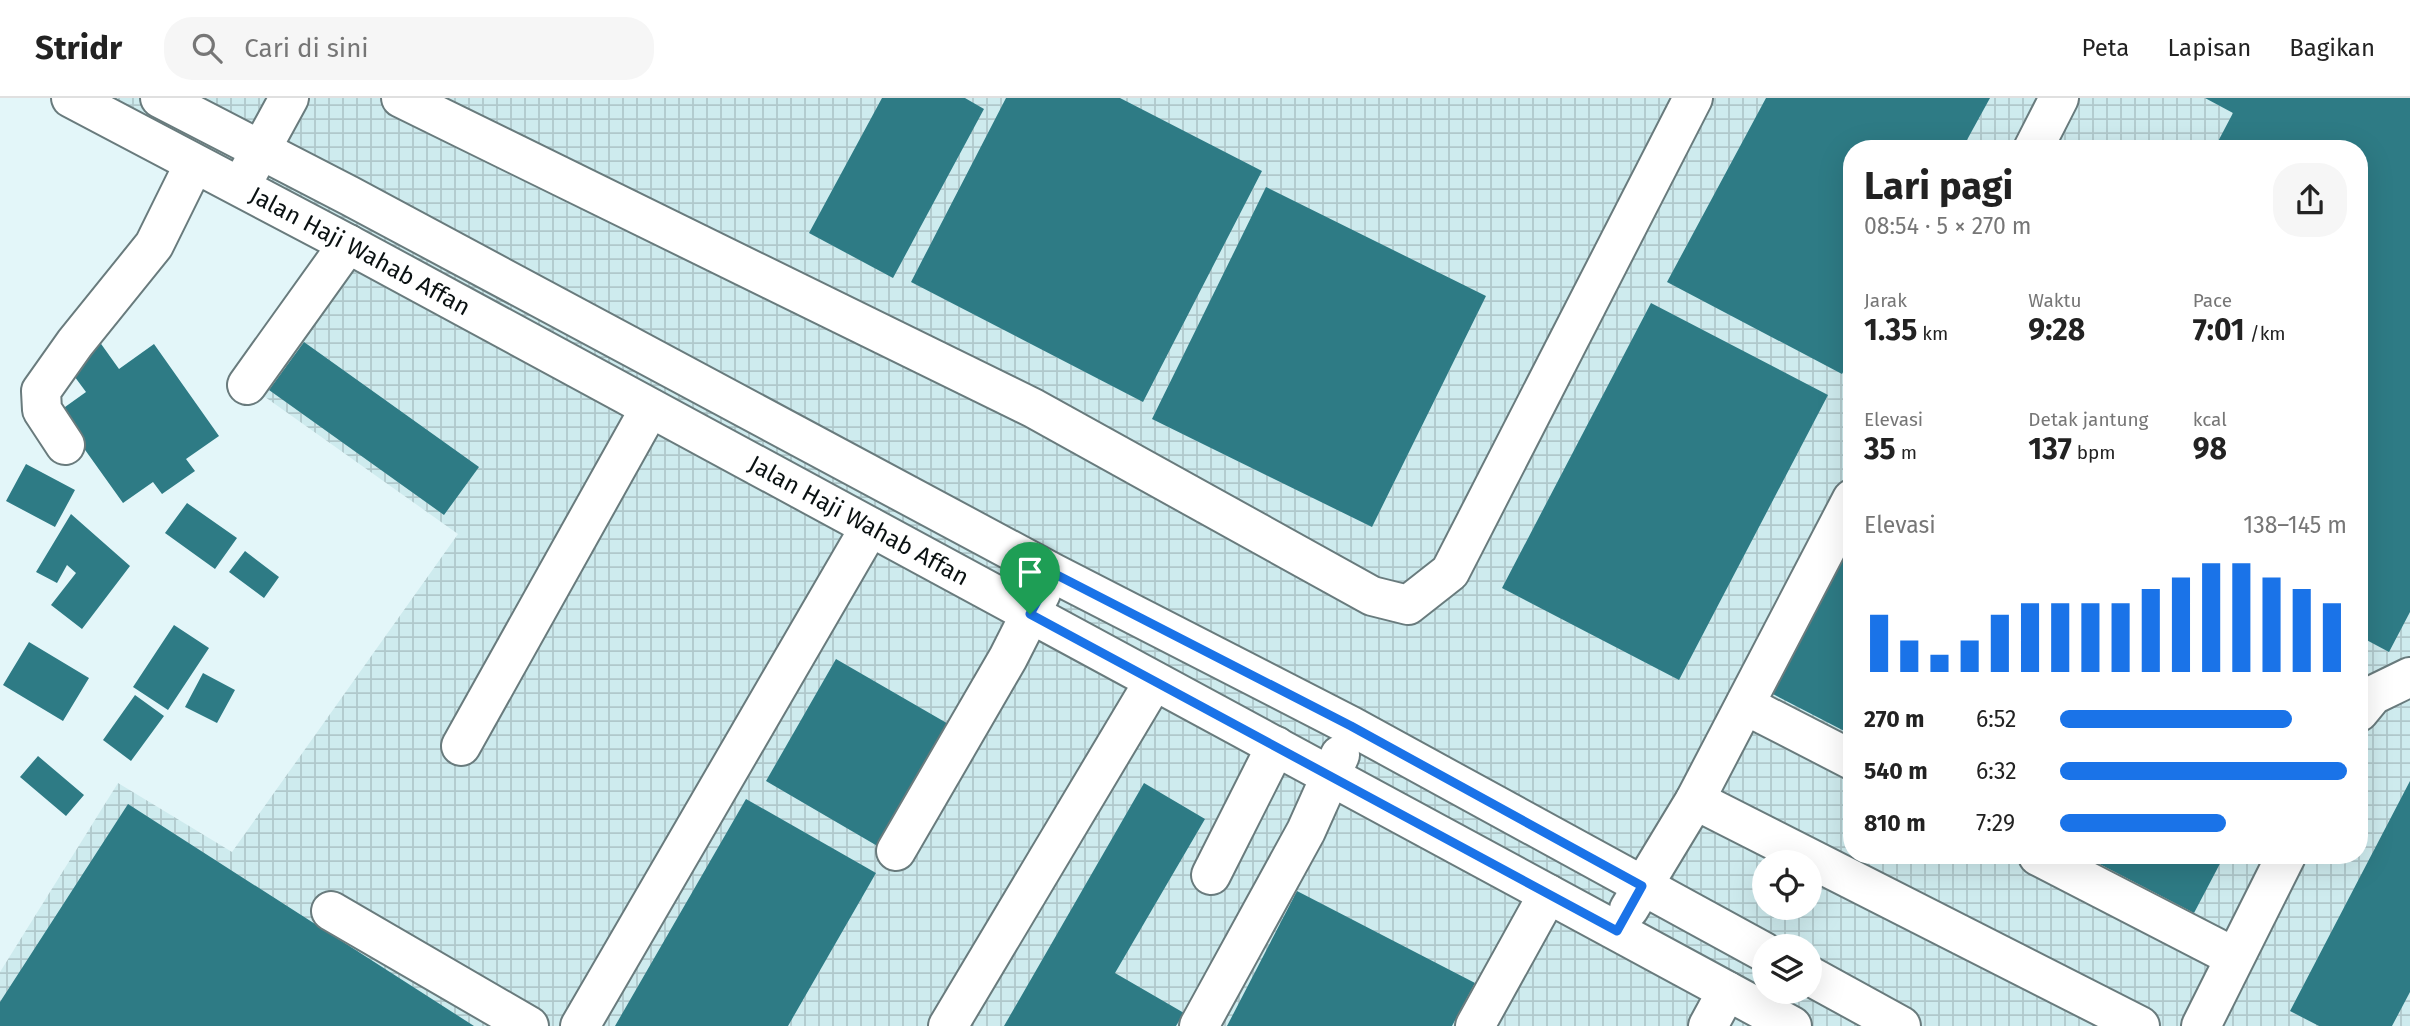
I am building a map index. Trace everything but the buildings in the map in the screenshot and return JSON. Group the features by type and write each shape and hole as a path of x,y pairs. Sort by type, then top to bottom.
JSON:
{"street":[{"name":"Jalan Haji Wahab Affan","path":"71,98 348,244 1792,1026"},
{"name":"Jalan Haji Wahab Affan","path":"160,98 1053,573 1351,726 1752,946"},
{"path":"241,187 289,98"},
{"path":"401,98 1033,408 1371,596 1408,605 1450,572 1693,98"},
{"path":"2038,140 2059,98"},
{"path":"65,445 42,410 41,391 75,343 154,245 194,164"},
{"path":"247,384 348,244"},
{"path":"461,746 650,408"},
{"path":"1617,931 1695,800 1843,516"},
{"path":"580,1026 870,527"},
{"path":"895,851 1008,658 1053,573"},
{"path":"2368,701 2373,695 2410,677"},
{"path":"948,1026 1154,681"},
{"path":"1745,705 1843,755"},
{"path":"1199,1026 1306,831 1351,726"},
{"path":"1211,875 1276,746"},
{"path":"1695,800 2140,1026"},
{"path":"2054,864 2234,957"},
{"path":"2201,1026 2282,864"},
{"path":"1475,1026 1548,894"},
{"path":"331,911 529,1026"},
{"path":"1822,983 1901,1026"},
{"path":"1708,1026 1727,990"}],"shaded area":[{"path":"56,98 2410,98 2410,1026 0,1026 0,972 118,783 232,852 458,534 258,392 358,261"}],"route":[{"path":"1053,573 1351,726 1642,886 1617,931 1030,614 1053,573"}]}
